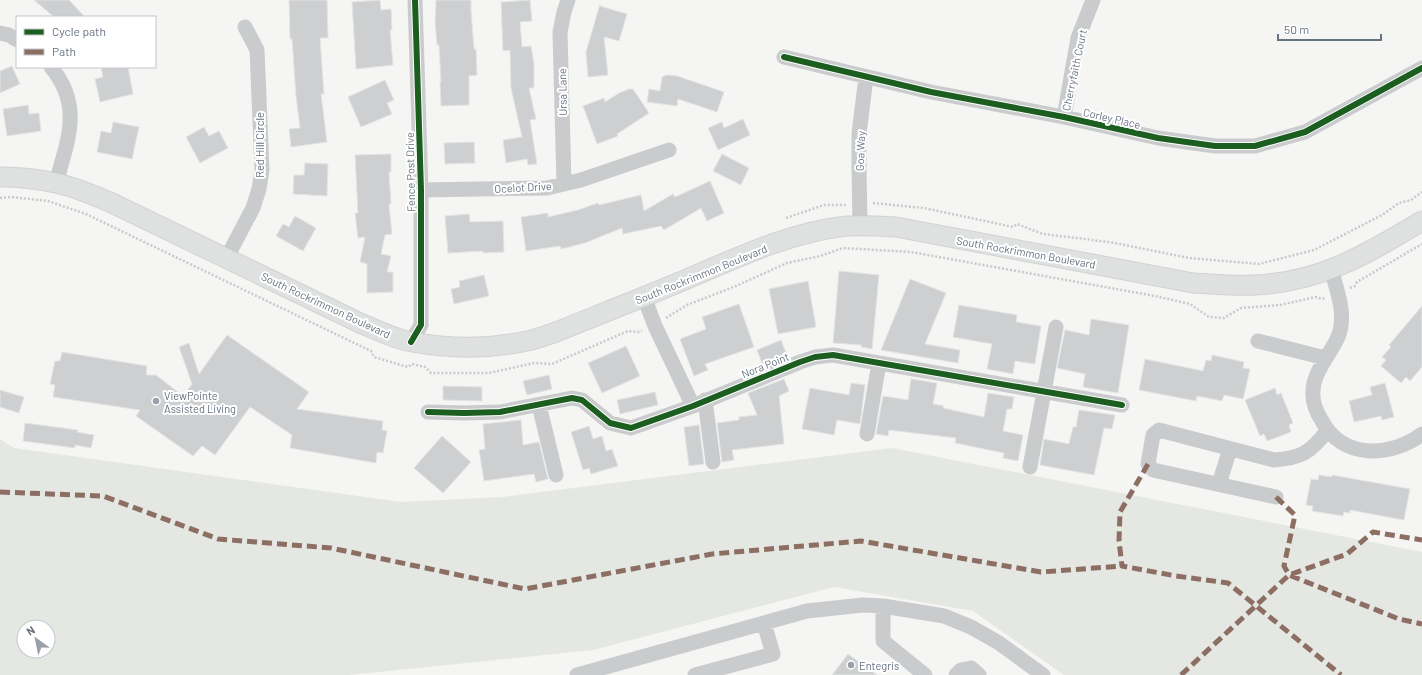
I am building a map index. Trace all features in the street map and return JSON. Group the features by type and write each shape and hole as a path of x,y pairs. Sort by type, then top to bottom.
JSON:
{"main road":[{"name":"South Rockrimmon Boulevard","path":"0,177 19,177 56,183 86,192 114,204 360,323 411,342 473,348 499,346 528,341 556,332 742,256 783,241 826,229 860,226 896,227 1194,283 1234,286 1278,283 1314,275 1349,262 1422,221"}],"street":[{"name":"Fence Post Drive","path":"411,342 421,325 421,190 415,0"},
{"name":"Ursa Lane","path":"564,184 560,32 568,0"},
{"name":"Cherryfaith Court","path":"1064,117 1078,38 1093,0"},
{"name":"Red Hill Circle","path":"226,259 253,208 262,170 257,50 245,27"},
{"path":"0,33 9,35 16,39"},
{"name":"Corley Place","path":"784,57 931,92 1064,117 1158,138 1215,146 1254,146 1305,132 1422,68"},
{"path":"52,68 57,74 65,90 71,109 70,129 56,183"},
{"name":"Goa Way","path":"860,226 859,134 866,77"},
{"name":"Ocelot Drive","path":"421,190 547,188 638,161 669,150"},
{"path":"1331,269 1341,305 1342,320 1338,337 1316,379 1312,392 1318,414 1327,431 1350,447 1365,451 1381,451 1398,447 1414,441 1422,434"},
{"path":"644,297 655,324 699,403 713,462"},
{"path":"1030,467 1056,327"},
{"path":"1258,341 1326,358"},
{"name":"Nora Point","path":"428,412 500,412 572,398 582,400 610,423 631,428 699,403 800,362 815,357 833,355 1122,405"},
{"path":"867,434 880,363"},
{"path":"539,405 556,475"},
{"path":"1276,497 1153,470 1148,464 1153,435 1159,430 1274,460 1290,459 1305,453 1317,444 1327,431"},
{"path":"1219,484 1230,449"},
{"path":"577,675 807,611 863,605 883,606 944,616 971,627 999,643 1043,675"},
{"path":"883,606 883,641 926,675"},
{"path":"694,675 773,654 764,623"},
{"path":"956,675 961,670 971,668 979,675"}],"path":[{"path":"786,218 824,205 860,204 864,202 924,208 1013,227 1017,224 1044,234 1100,241 1189,258 1259,264 1314,250 1382,215 1399,203 1411,200 1422,192"},
{"path":"0,198 48,201 86,214 371,351 374,357 408,367 412,364 425,367 431,373 489,373 534,364 552,364 628,331 638,332 687,305 736,286 787,263 820,256 842,248 912,252 1155,296 1190,304 1209,317 1224,318 1241,308 1280,305 1316,297 1322,299 1355,286 1357,282 1422,244"}],"shaded area":[{"path":"0,439 14,448 401,502 503,497 892,448 1422,552 1422,675 1064,675 973,611 834,587 593,650 349,675 0,675"}],"building":[{"path":"34,0 69,0 84,16 53,16"},
{"path":"289,0 327,0 328,38 320,38 324,94 321,94 327,142 291,147 289,129 300,128 292,39 290,39"},
{"path":"380,0 381,10 391,9 392,30 390,30 393,65 356,69 352,2"},
{"path":"436,0 471,0 477,75 469,76 469,105 441,106 439,45 437,45 435,22"},
{"path":"530,0 532,21 520,22 522,47 531,46 534,64 534,88 529,88 536,119 530,120 537,164 528,165 527,159 506,163 503,140 522,137 511,88 510,50 503,51 501,2"},
{"path":"600,4 600,6 627,14 619,41 604,37 608,75 588,77 586,52"},
{"path":"12,66 20,84 0,93 0,71"},
{"path":"101,68 128,68 133,94 100,102 95,79 103,77"},
{"path":"667,75 677,76 724,92 717,112 678,99 677,106 647,102 649,89 660,91 662,77"},
{"path":"385,80 394,100 387,103 392,114 361,127 348,97"},
{"path":"633,89 649,113 617,134 618,136 597,144 583,106 604,98 605,102 619,93"},
{"path":"28,105 29,114 39,113 41,131 7,136 3,109"},
{"path":"743,119 750,135 718,150 708,128 722,122 724,128"},
{"path":"113,122 139,127 132,159 97,152 101,131 111,133"},
{"path":"204,127 209,136 219,131 228,148 200,163 186,137"},
{"path":"474,142 475,163 445,164 444,143"},
{"path":"391,154 391,172 389,172 391,204 389,204 392,234 385,235 381,254 391,256 387,272 393,272 393,292 367,293 367,264 360,262 365,237 358,238 355,213 358,213 355,155"},
{"path":"722,154 749,168 741,185 713,171"},
{"path":"305,163 328,164 327,196 293,194 294,175 304,175"},
{"path":"710,181 724,213 707,221 701,208 664,230 661,226 623,234 622,228 585,243 561,249 560,246 526,251 521,217 548,213 548,217 578,210 598,203 599,205 641,195 644,211 673,194 675,197"},
{"path":"469,214 470,222 503,221 504,252 483,253 483,251 448,253 445,216"},
{"path":"295,216 316,228 303,251 276,236 283,224 289,227"},
{"path":"839,271 879,275 872,349 861,347 862,345 833,343"},
{"path":"484,275 489,296 454,304 451,289 460,287 459,281"},
{"path":"910,279 946,293 925,344 960,350 958,363 881,350"},
{"path":"808,281 816,327 778,334 769,289"},
{"path":"739,304 754,347 705,364 708,370 694,376 680,339 706,329 702,317"},
{"path":"959,305 1017,315 1016,322 1041,326 1035,364 1015,361 1013,374 987,369 992,344 953,337"},
{"path":"1422,306 1422,367 1410,381 1406,377 1401,383 1381,366 1386,360 1382,357 1391,347 1389,345"},
{"path":"1091,319 1129,325 1118,393 1083,387 1085,374 1057,368 1065,330 1089,335"},
{"name":"ViewPointe Assisted Living","path":"227,335 309,392 297,409 383,421 382,430 387,431 383,453 377,452 376,463 290,448 292,435 250,407 215,455 202,446 193,456 136,416 140,410 53,397 55,385 50,384 55,361 60,361 62,352 147,366 146,375 156,375 183,396 192,384 179,347 189,343 199,374"},
{"path":"781,340 786,353 762,363 757,350"},
{"path":"626,346 640,376 602,393 588,363"},
{"path":"1212,355 1244,362 1243,368 1250,369 1243,399 1224,395 1222,401 1197,396 1196,401 1139,390 1145,359 1203,371 1206,360 1211,361"},
{"path":"549,375 552,389 527,395 523,381"},
{"path":"784,379 789,391 779,396 784,444 732,450 734,460 722,462 717,423 739,420 739,417 757,415 748,393"},
{"path":"911,379 937,383 933,404 944,406 943,408 984,417 988,393 1014,397 1012,409 1007,409 1003,431 1023,435 1018,461 1003,458 1004,453 955,443 956,438 889,430 888,436 876,434 883,396 908,400"},
{"path":"851,383 865,385 860,424 837,420 834,435 802,429 810,388 849,395"},
{"path":"1385,383 1394,417 1382,420 1381,416 1354,422 1349,401 1372,395 1370,387"},
{"path":"443,386 482,387 482,401 443,400"},
{"path":"1275,388 1277,395 1281,393 1293,423 1289,425 1291,432 1267,441 1264,434 1260,436 1245,400"},
{"path":"0,390 24,397 19,413 0,407"},
{"path":"655,392 658,405 620,414 617,400"},
{"path":"1079,410 1115,415 1112,429 1104,428 1094,475 1040,465 1044,439 1069,444 1073,427 1076,427"},
{"path":"521,420 523,445 539,442 548,479 536,482 534,474 484,481 479,450 485,449 483,424"},
{"path":"25,423 78,430 77,432 94,435 91,448 75,445 75,448 23,441"},
{"path":"699,425 704,464 689,466 684,427"},
{"path":"589,426 593,439 602,436 606,451 612,449 618,466 591,474 589,468 583,470 571,432"},
{"path":"442,436 471,462 443,493 414,468"},
{"path":"1319,475 1332,477 1332,475 1410,489 1404,520 1350,510 1350,513 1344,512 1343,516 1312,511 1313,506 1306,505 1311,479 1318,480"},
{"name":"Entegris","path":"848,654 877,675 832,675"}],"marked path":[{"path":"1148,464 1120,512 1119,541 1122,566 1176,576 1228,583 1341,675"},
{"path":"0,492 103,496 218,539 331,548 525,589 712,554 861,541 1041,572 1122,566"},
{"path":"1276,497 1295,515 1284,566 1289,575 1399,619 1422,624"},
{"path":"1181,675 1289,575 1347,554 1373,532 1422,540"}],"cycle path":[{"path":"411,342 421,325 421,190 415,0"},
{"path":"784,57 931,92 1064,117 1158,138 1215,146 1255,146 1305,132 1422,68"},
{"path":"428,412 500,412 572,398 582,400 610,423 631,428 693,406 800,362 815,357 833,355 1122,405"}],"place":[{"name":"ViewPointe Assisted Living","path":"156,401"},
{"name":"Entegris","path":"851,665"}]}
